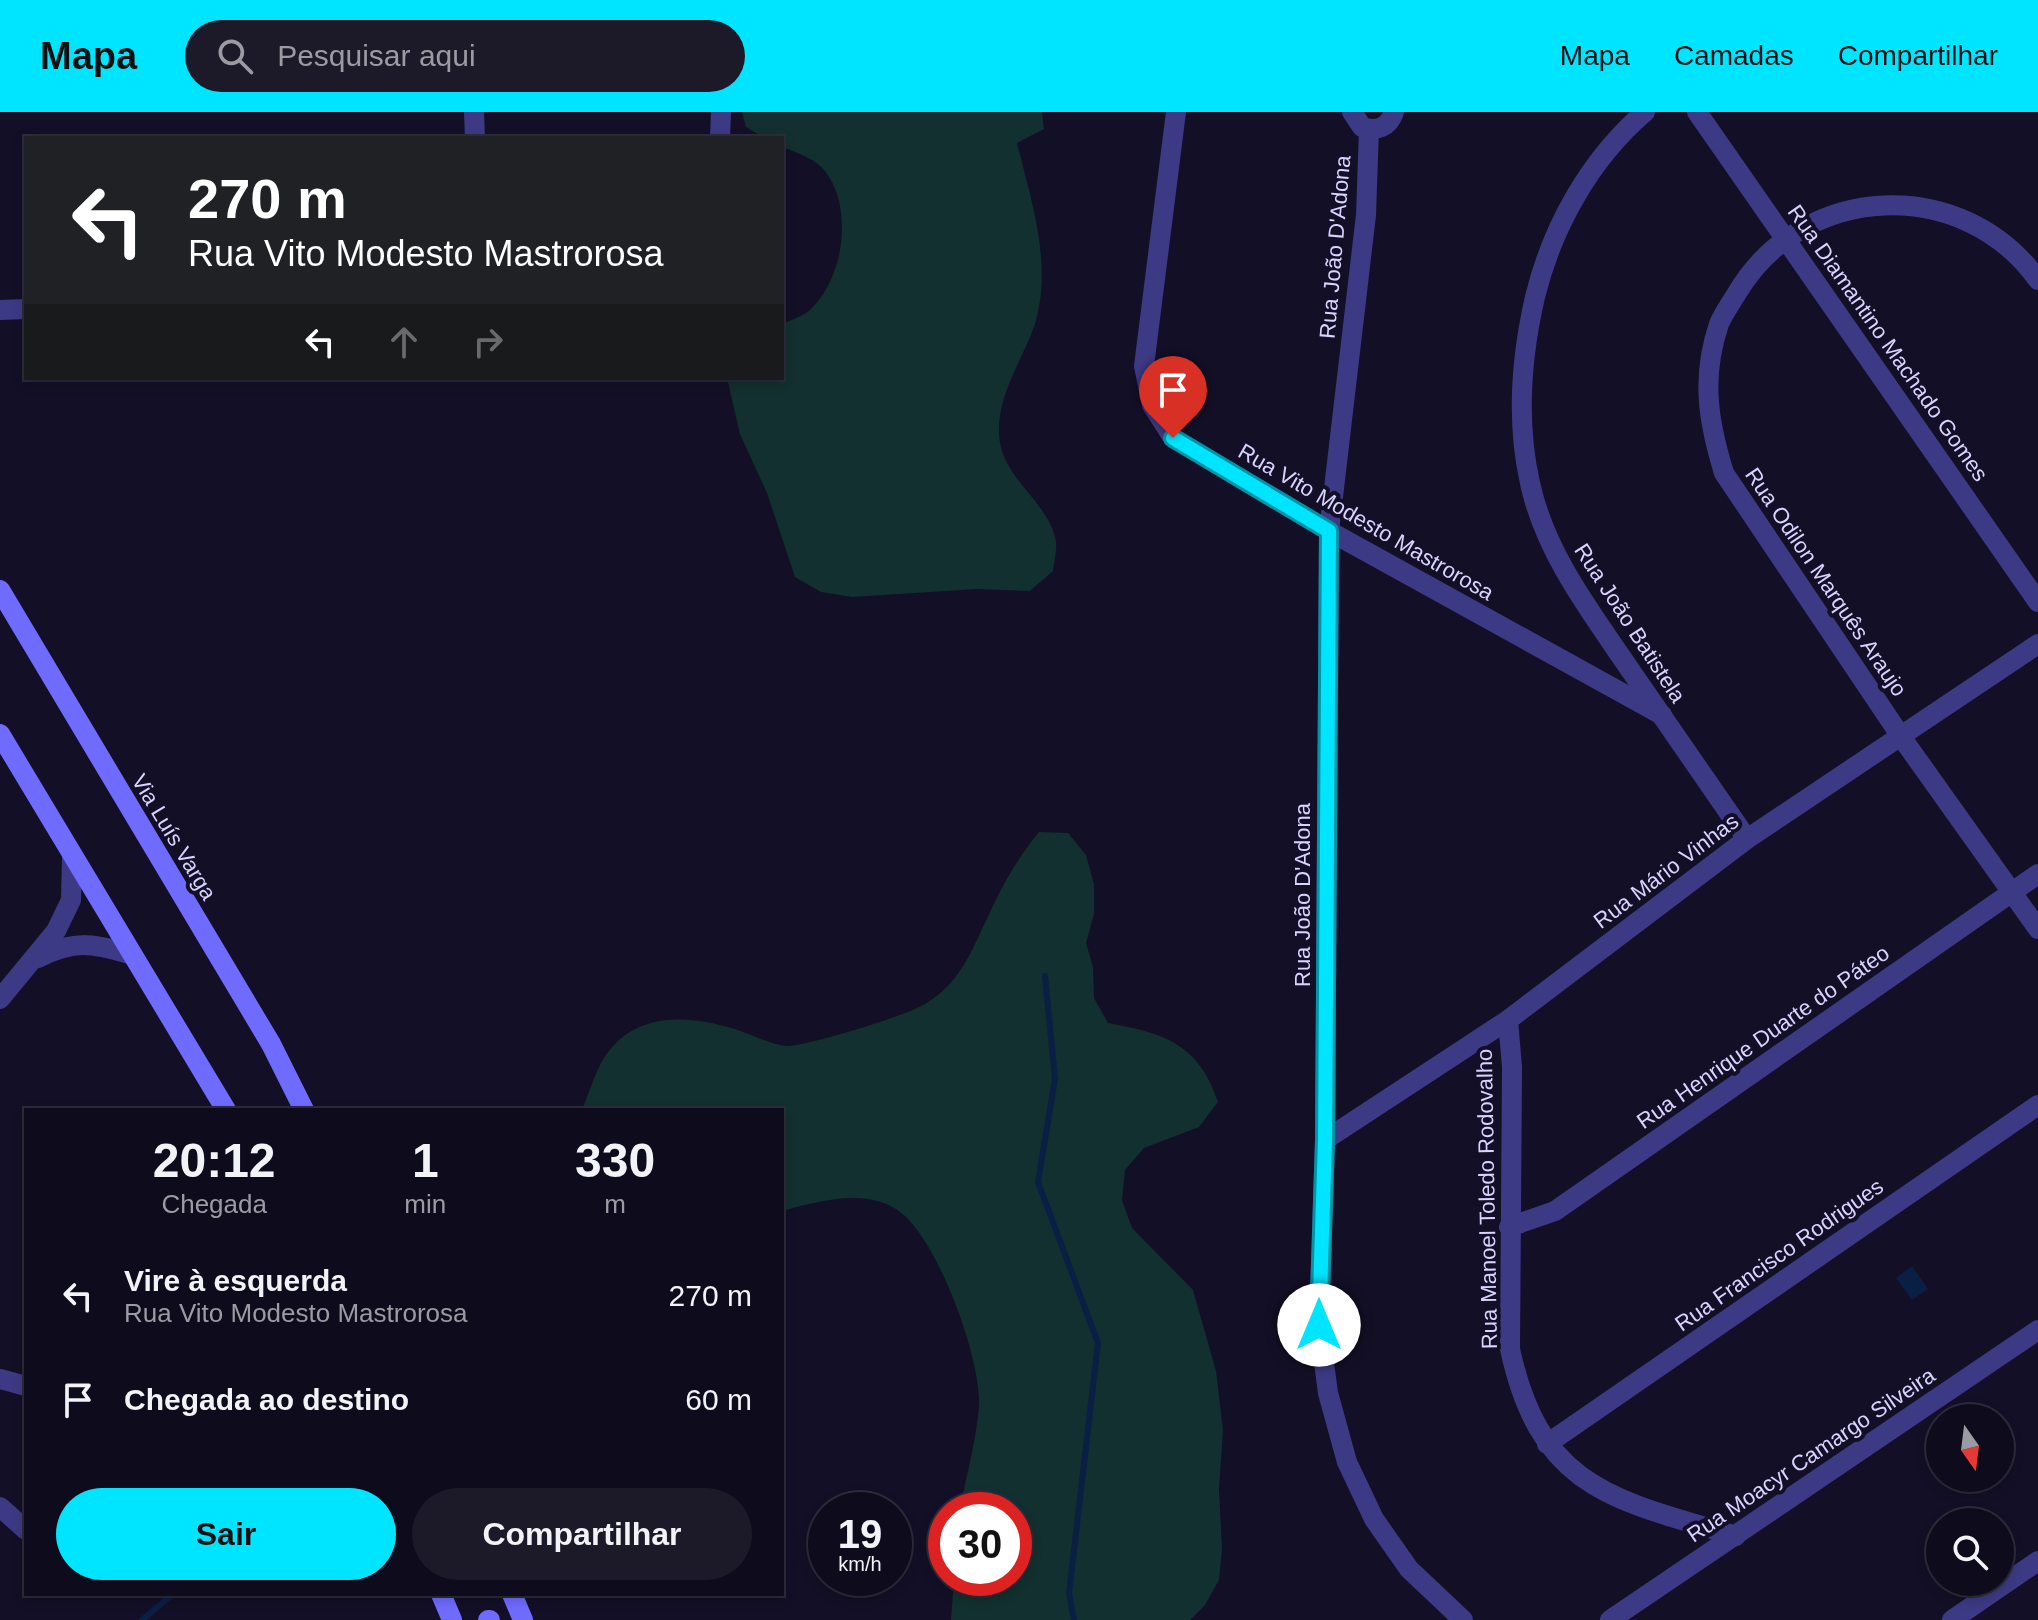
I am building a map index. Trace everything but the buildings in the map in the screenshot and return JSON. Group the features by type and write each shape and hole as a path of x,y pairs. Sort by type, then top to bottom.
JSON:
{"main road":[{"name":"Via Luís Varga","path":"0,590 271,1044 303,1108"},
{"path":"0,734 129,954 225,1108"},
{"path":"442,1596 452,1620"},
{"path":"513,1596 523,1620"}],"street":[{"path":"474,112 475,136"},
{"path":"720,136 721,112"},
{"name":"Rua Vito Modesto Mastrorosa","path":"1176,112 1144,366 1152,405 1173,438 1329,531 1662,715"},
{"path":"1352,112 1357,122 1369,129 1383,127 1394,112"},
{"name":"Rua João Batistela","path":"1645,112 1627,127 1579,188 1544,261 1525,341 1521,416 1530,484 1552,546 1590,611 1747,839"},
{"name":"Rua Diamantino Machado Gomes","path":"1697,112 2038,602"},
{"name":"Rua João D'Adona","path":"1369,129 1366,215 1329,531 1325,1140 1319,1325 1328,1393 1347,1462 1374,1519 1409,1569 1463,1620"},
{"name":"Rua Odilon Marquês Araujo","path":"2038,280 2025,262 1988,233 1941,211 1891,204 1832,213 1786,236 1748,275 1720,323 1708,369 1708,423 1724,473 1902,738 2038,929"},
{"path":"0,310 24,309"},
{"name":"Rua Mário Vinhas","path":"1325,1140 1508,1020 1747,839 2038,644"},
{"path":"0,999 56,931 71,900 72,856"},
{"name":"Rua Henrique Duarte do Páteo","path":"1509,1227 1555,1211 2038,874"},
{"path":"34,960 65,945 96,944 129,954"},
{"name":"Rua Manoel Toledo Rodovalho","path":"1508,1020 1512,1067 1510,1349 1519,1392 1547,1444 1581,1477 1620,1501 1736,1536"},
{"name":"Rua Francisco Rodrigues","path":"1547,1444 2038,1105"},
{"name":"Rua Moacyr Camargo Silveira","path":"1610,1620 2038,1330"},
{"path":"0,1379 24,1385"},
{"path":"0,1507 24,1528"},
{"path":"1952,1620 2038,1561"}],"green space":[{"path":"742,112 1042,112 1044,129 1017,143 1038,232 1042,278 1040,301 1035,324 1006,391 999,420 1002,450 1008,464 1044,513 1056,541 1053,571 1030,591 977,589 852,597 821,592 795,577 767,493 740,434 727,380 784,380 784,323 810,310 831,280 841,243 840,204 825,171 811,159 784,148 784,136 761,136 746,127"},
{"path":"1039,832 1068,833 1086,855 1094,884 1094,914 1086,943 1093,967 1094,998 1108,1023 1162,1037 1190,1054 1210,1082 1218,1102 1199,1127 1144,1148 1125,1170 1122,1200 1132,1228 1193,1290 1216,1371 1223,1430 1219,1489 1222,1549 1219,1580 1205,1605 1190,1620 951,1620 953,1596 1032,1596 1032,1492 964,1492 979,1407 973,1360 954,1299 941,1270 911,1222 896,1209 869,1199 839,1199 784,1210 784,1108 583,1108 600,1065 612,1047 626,1034 642,1026 660,1021 697,1021 735,1029 767,1042 787,1046 858,1029 927,1003 958,973 1007,879"}],"water":[{"path":"1912,1266 1928,1289 1912,1300 1896,1278"}],"waterway":[{"path":"1045,976 1055,1079 1038,1182 1098,1343 1069,1593 1074,1620"},
{"path":"142,1620 171,1596"}],"route":[{"path":"1173,438 1329,531 1325,1140 1319,1325"}]}
